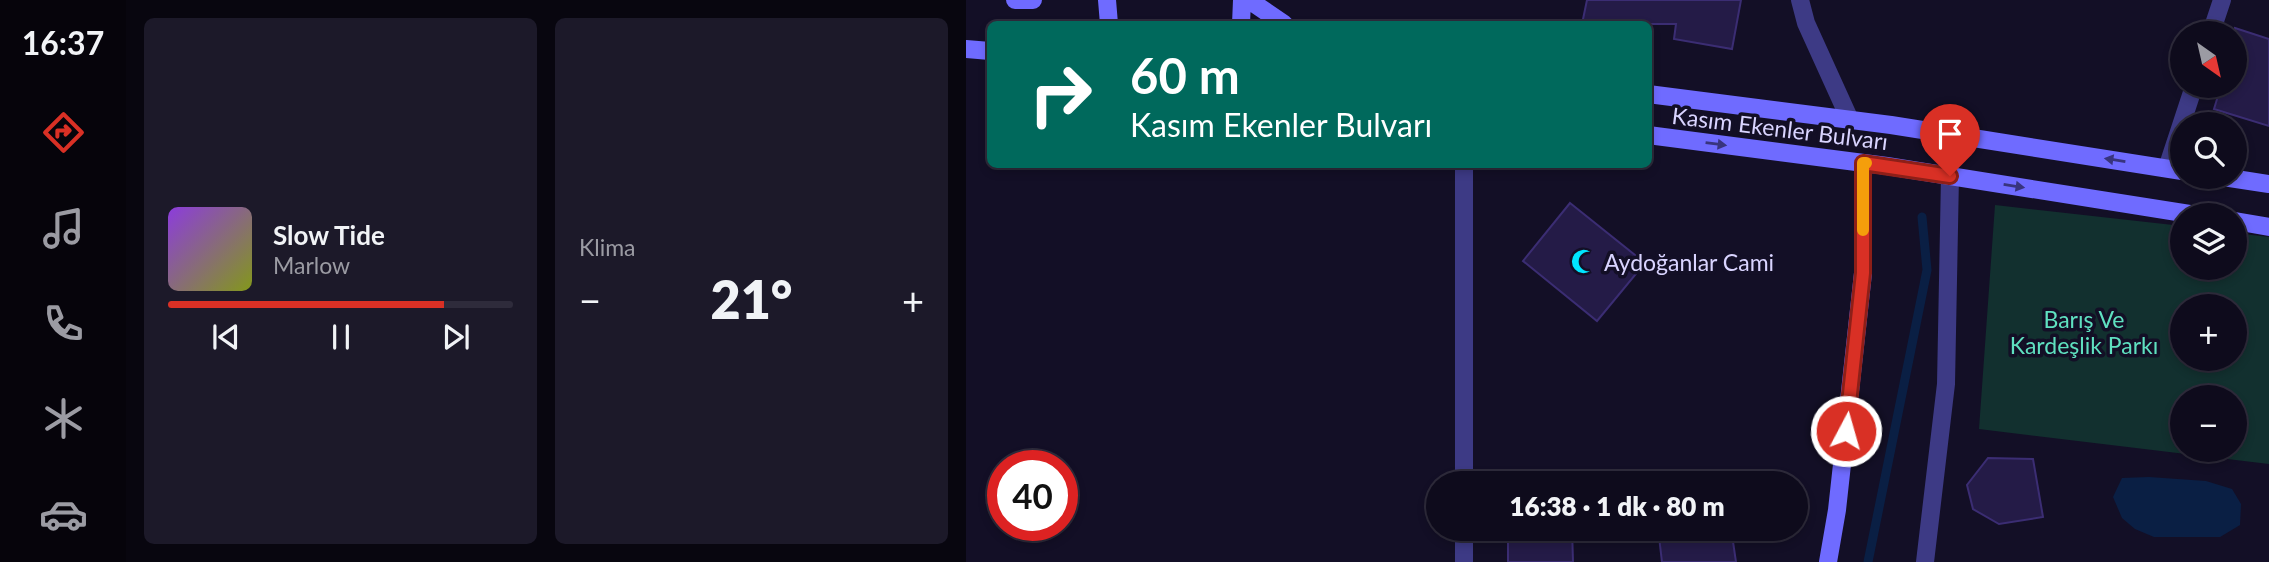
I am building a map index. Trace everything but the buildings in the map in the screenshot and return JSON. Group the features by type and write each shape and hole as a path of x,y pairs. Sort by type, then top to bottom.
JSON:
{"street":[{"path":"1015,0 1033,0"},
{"path":"1107,0 1109,21"},
{"path":"1241,21 1242,0"},
{"path":"1249,0 1280,21"},
{"path":"1800,0 1806,23 1850,120"},
{"path":"2215,21 2222,0"},
{"path":"966,49 987,51"},
{"name":"Kasım Ekenler Bulvarı","path":"1652,95 1850,120 2170,168"},
{"name":"Kasım Ekenler Bulvarı","path":"1652,136 1863,163 2170,211"},
{"path":"1828,562 1837,510 1863,273 1863,163"},
{"path":"1464,168 1464,471"},
{"path":"1925,562 1946,384 1950,176"},
{"path":"2247,181 2269,184"},
{"path":"2247,223 2269,227"},
{"path":"1464,541 1464,562"}],"green space":[{"name":"Barış Ve Kardeşlik Parkı","path":"1995,205 2170,225 2170,280 2247,280 2247,234 2269,237 2269,464 2247,461 2247,385 2170,385 2170,452 1979,429"}],"water":[{"path":"2122,478 2206,481 2232,489 2241,504 2240,525 2220,537 2154,537 2135,529 2122,518 2113,497"}],"waterway":[{"path":"1868,562 1927,270 1922,217"}],"slow traffic":[{"path":"1863,230 1863,163 1866,163"}],"place":[{"name":"Aydoğanlar Cami","path":"1584,262"}],"route":[{"path":"1846,431 1863,273 1863,163 1950,176"}]}
